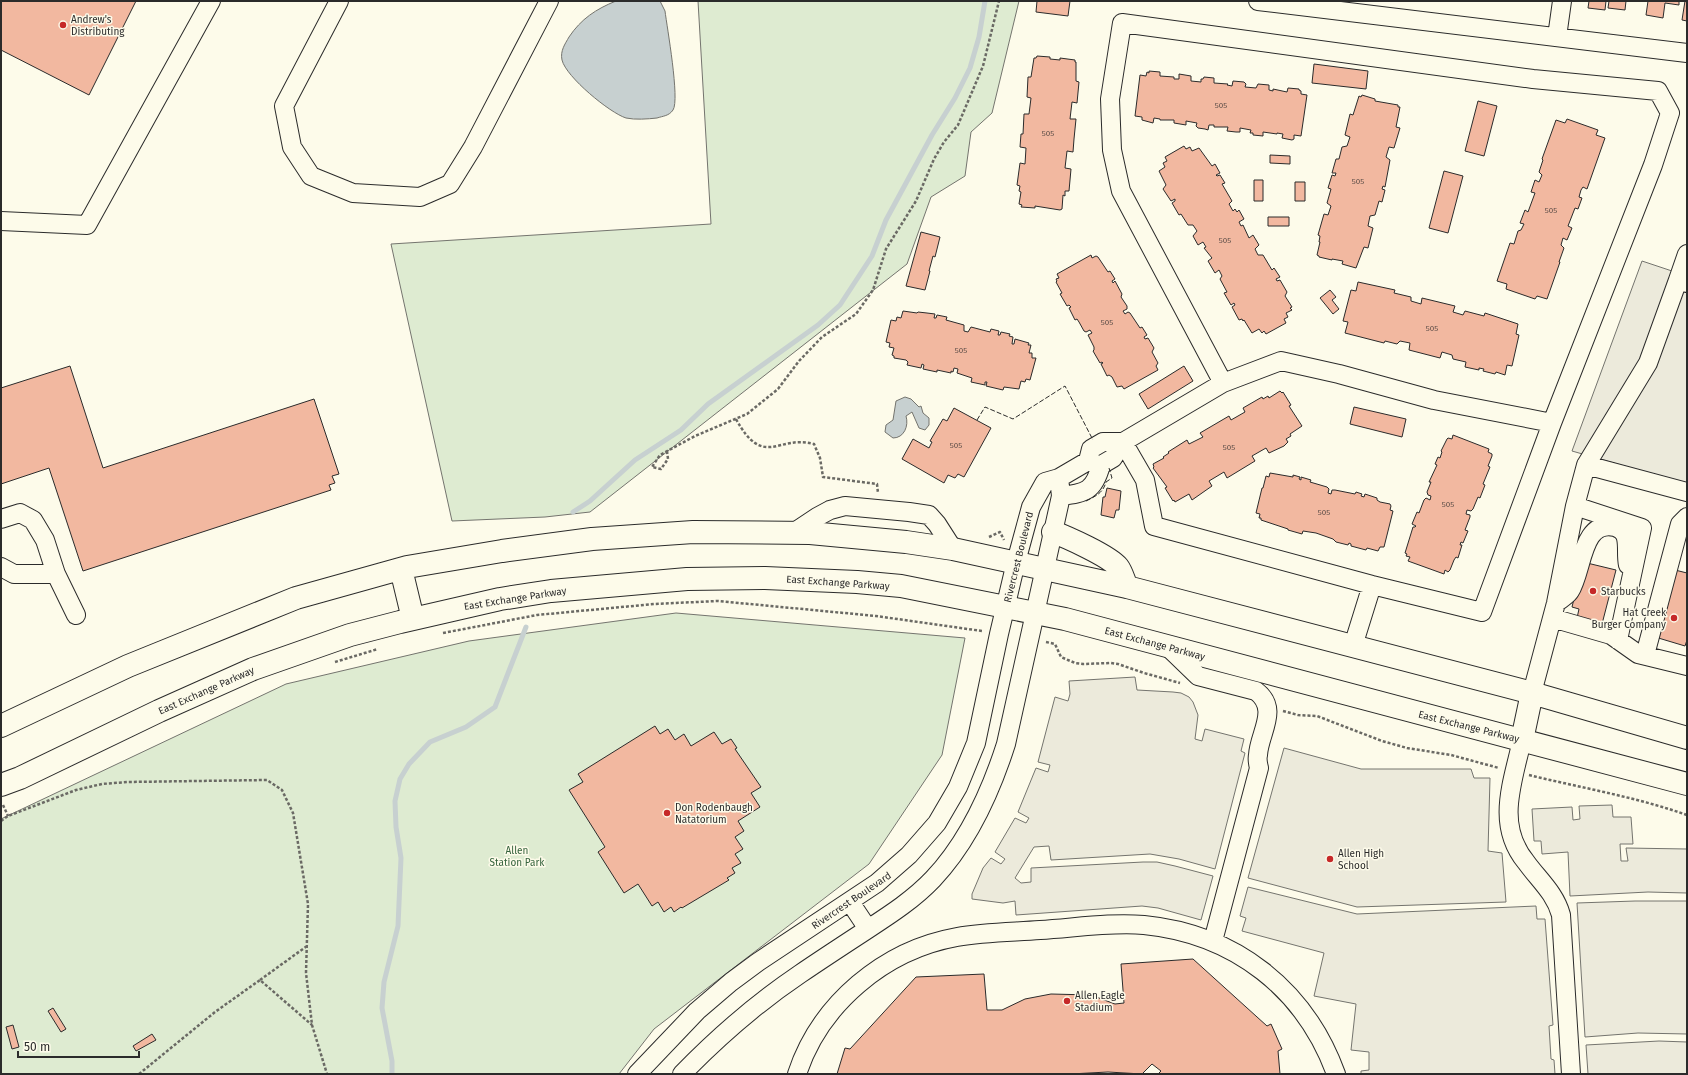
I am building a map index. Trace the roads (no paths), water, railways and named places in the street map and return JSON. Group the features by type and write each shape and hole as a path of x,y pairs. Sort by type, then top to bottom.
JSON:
{"main road":[{"path":"1,726 128,666 296,598 401,568 502,551 592,539 693,532 793,533 858,537 953,549 1016,562 1127,587 1353,646 1532,693 1687,738"},
{"path":"1053,532 1071,538 1104,556 1118,566 1127,587"},
{"path":"401,568 413,619"},
{"name":"East Exchange Parkway","path":"4,799 20,778 159,711 253,669 350,635 500,599 551,591 703,578 798,579 866,582 902,586 1035,612 1687,784"},
{"path":"1522,740 1532,693"}],"street":[{"path":"1,221 87,226 211,1"},
{"path":"339,1 284,106 292,147 311,176 354,193 420,197 450,184 473,147 549,1"},
{"path":"1258,1 1687,53"},
{"path":"1557,37 1562,1"},
{"path":"1123,442 1145,480 1154,526 1372,585 1482,612 1552,423 1653,165 1670,114 1658,91 1526,78 1122,23 1110,99 1112,150 1121,191 1223,383"},
{"path":"1532,693 1554,610 1575,506 1586,465 1648,363 1682,281 1687,254"},
{"path":"1060,487 1086,491 1097,480 1095,463 1091,449 1103,442 1123,442 1223,383 1281,361 1339,374 1434,400 1552,423"},
{"path":"682,1074 711,1045 745,1015 798,976 906,902 933,879 951,856 979,810 998,771 1006,744 1053,532 1060,487 1095,463"},
{"path":"1586,465 1687,492"},
{"name":"Rivercrest Boulevard","path":"637,1074 697,1011 731,982 758,962 888,876 919,845 937,823 955,793 976,743 1016,562 1031,507 1045,482 1060,487"},
{"path":"793,533 830,510 845,506 901,511 929,515 937,524 953,549"},
{"path":"1575,506 1642,528 1618,640"},
{"path":"1,519 20,513 33,520 44,540 56,574 76,616"},
{"path":"1645,655 1680,524 1687,517"},
{"path":"1554,610 1570,592 1590,536 1598,528 1608,526 1618,528 1624,534 1626,538 1626,553 1631,578"},
{"path":"1,567 14,574 56,574"},
{"path":"1353,646 1372,585"},
{"path":"1554,610 1611,635 1638,654 1687,666"},
{"path":"1168,646 1198,676 1256,691 1261,695 1266,707 1267,721 1258,755 1259,768 1213,941"},
{"path":"1522,740 1508,803 1508,818 1514,841 1523,859 1553,896 1561,915 1571,1074"},
{"path":"850,902 868,929"},
{"path":"797,1074 810,1044 825,1019 843,998 855,986 878,969 907,953 956,937 979,934 1119,925 1143,925 1167,928 1190,934 1213,941 1255,965 1272,979 1300,1008 1320,1036 1336,1074"}],"waterway":[{"path":"573,512 590,501 635,460 681,430 708,404 818,325 840,305 872,256 886,220 932,135 955,98 970,68 979,37 985,1"},
{"path":"392,1074 392,1061 382,1008 384,982 398,926 401,858 396,827 395,801 400,779 409,764 430,742 466,727 495,707 526,627"}],"place":[{"name":"Andrew's Distributing","path":"63,25"},
{"name":"Starbucks","path":"1593,591"},
{"name":"Hat Creek Burger Company","path":"1674,618"},
{"name":"Don Rodenbaugh Natatorium","path":"667,813"},
{"name":"Allen High School","path":"1330,859"},
{"name":"Allen Eagle Stadium","path":"1067,1001"}],"park label":[{"name":"Allen Station Park","path":"517,856"}]}
